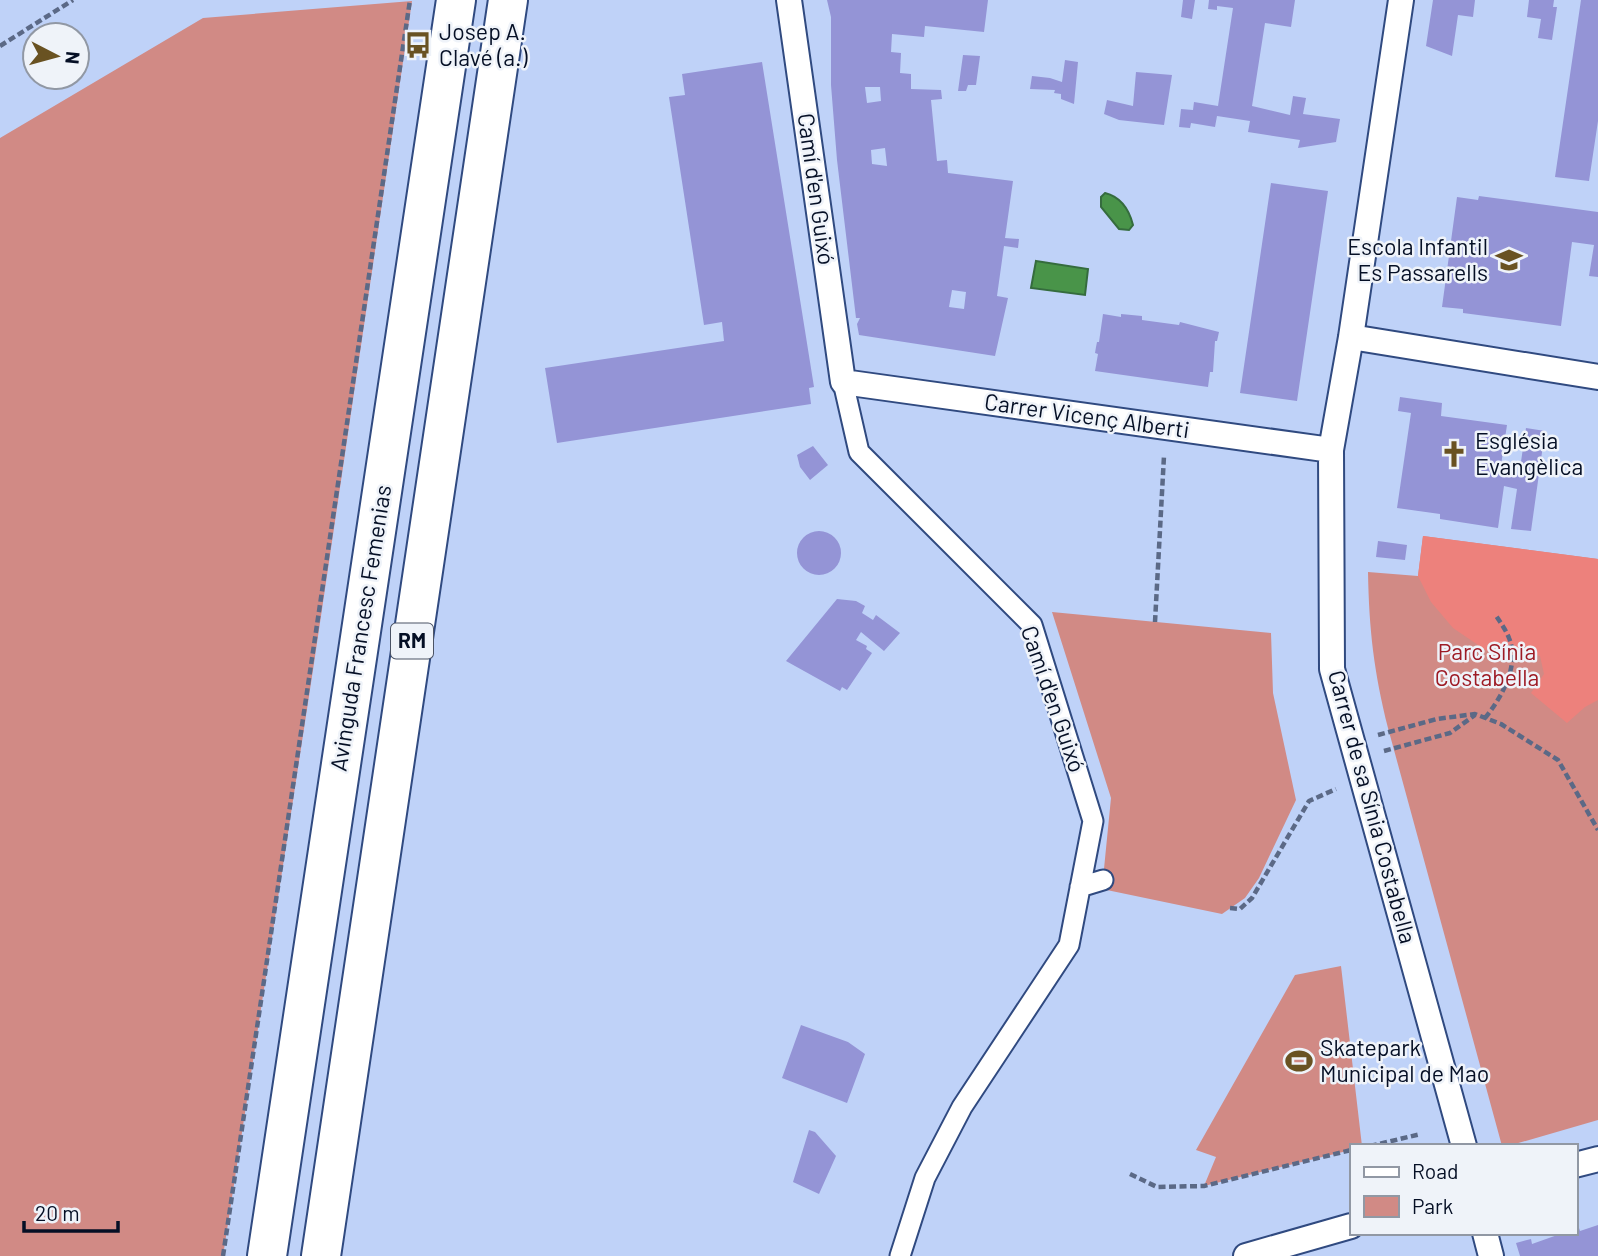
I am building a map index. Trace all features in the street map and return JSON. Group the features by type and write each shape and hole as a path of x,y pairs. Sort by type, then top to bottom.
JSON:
{"main road":[{"name":"Avinguda Francesc Femenias","path":"267,1256 456,0"},
{"name":"RM","path":"321,1256 508,0"}],"street":[{"name":"Camí d'en Guixó","path":"789,0 843,382 859,452 1032,625 1093,821 1069,945 962,1107 925,1178 900,1256"},
{"name":"Carrer de sa Sínia Costabella","path":"1401,0 1351,337 1331,450 1332,669 1463,1144"},
{"path":"1351,337 1598,376"},
{"name":"Carrer Vicenç Alberti","path":"843,382 1331,450"},
{"path":"1080,887 1103,880"},
{"path":"1577,1164 1598,1159"},
{"path":"1246,1256 1350,1226"},
{"path":"1486,1235 1491,1256"}],"path":[{"path":"0,46 73,0"},
{"path":"223,1256 410,0"},
{"path":"1155,622 1166,427"},
{"path":"1485,718 1497,704 1513,667 1510,639 1495,614"},
{"path":"1357,759 1450,733 1476,714"},
{"path":"1389,732 1437,719 1476,714 1501,724 1558,760 1598,830"},
{"path":"1230,908 1240,908 1252,898 1309,801 1324,794"},
{"path":"1379,1144 1422,1134"},
{"path":"1130,1174 1157,1187 1204,1186 1350,1150"}],"green space":[{"path":"412,1 223,1256 0,1256 0,138 80,91 91,91 91,84 203,18"},
{"name":"Parc Sínia Costabella","path":"1423,536 1598,559 1598,1120 1515,1144 1501,1144 1379,688 1373,651 1368,572 1418,576"},
{"path":"1052,612 1271,633 1273,693 1296,800 1259,878 1245,898 1222,914 1102,889 1111,798"},
{"name":"Skatepark Municipal de Mao","path":"1341,966 1362,1144 1350,1144 1350,1150 1204,1186 1216,1157 1196,1150 1295,975"}],"shaded area":[{"path":"1105,193 1116,197 1127,209 1133,225 1129,230 1119,229 1101,207 1101,197"},
{"path":"1036,261 1088,269 1085,295 1031,288"},
{"path":"1423,536 1598,559 1598,700 1585,707 1567,723 1531,693 1544,674 1540,656 1511,648 1487,651 1453,628 1431,602 1418,576"}],"building":[{"path":"827,0 988,0 984,32 925,26 924,37 892,34 891,52 901,53 900,73 911,74 911,89 941,90 942,99 931,100 937,161 947,160 948,173 1013,181 1005,238 1019,239 1018,248 1004,246 997,296 1008,298 995,356 859,335 857,324 860,318 856,318 837,160 831,85 831,17","holes":["865,87 880,87 881,101 867,103","885,148 887,166 872,164 871,150","952,290 966,292 964,309 949,307"]},
{"path":"1183,0 1195,0 1192,19 1181,17"},
{"path":"1209,0 1295,0 1291,27 1265,23 1252,106 1290,115 1293,96 1306,98 1303,114 1340,119 1336,142 1298,148 1300,140 1248,132 1250,121 1217,116 1215,127 1191,123 1190,128 1179,127 1181,109 1193,110 1194,102 1218,106 1233,8 1217,6 1217,10 1208,9"},
{"path":"1433,0 1475,0 1473,17 1458,15 1452,56 1426,46"},
{"path":"1529,0 1554,0 1553,7 1557,7 1552,40 1538,38 1541,19 1527,17"},
{"path":"1581,0 1598,0 1598,121 1589,181 1555,177"},
{"path":"963,55 980,56 976,85 968,85 966,91 958,91"},
{"path":"1065,60 1078,62 1074,104 1061,99 1061,94 1054,93 1055,90 1030,89 1032,76 1062,82"},
{"path":"762,62 814,387 809,388 811,404 557,443 545,368 724,341 722,322 704,325 669,97 685,95 682,74"},
{"path":"1136,72 1172,75 1164,125 1119,120 1104,114 1107,100 1133,106"},
{"path":"1271,183 1328,191 1297,401 1240,393"},
{"name":"Escola Infantil Es Passarells","path":"1479,196 1598,212 1598,277 1589,276 1594,245 1572,242 1561,326 1463,313 1463,309 1442,307 1457,197 1478,200"},
{"path":"1103,314 1142,316 1142,320 1179,325 1180,322 1219,332 1215,341 1213,372 1210,372 1208,387 1095,371 1098,354 1095,353"},
{"name":"Església Evangèlica","path":"1400,397 1442,403 1441,416 1507,425 1500,472 1519,475 1526,428 1545,431 1531,531 1511,529 1517,489 1504,486 1498,528 1440,519 1440,514 1397,508 1411,413 1398,411"},
{"path":"813,446 828,465 810,480 800,467 797,455"},
{"path":"819,531 834,538 841,553 834,568 819,575 804,568 797,553 804,538"},
{"path":"1378,541 1407,545 1405,560 1376,557"},
{"path":"837,599 856,601 865,606 862,613 873,620 876,615 900,633 884,651 861,632 856,640 867,646 866,649 872,653 847,690 842,687 840,691 786,661"},
{"path":"801,1025 848,1042 865,1054 847,1103 782,1078"},
{"path":"809,1130 815,1132 836,1156 819,1194 793,1182"},
{"path":"1598,1225 1598,1256 1520,1256 1516,1243 1531,1239 1532,1244 1557,1235 1577,1235 1577,1226 1580,1231"}],"place":[{"name":"Josep A. Clavé (a.)","path":"418,45"},
{"name":"Escola Infantil Es Passarells","path":"1509,260"},
{"name":"Església Evangèlica","path":"1454,454"},
{"name":"Skatepark Municipal de Mao","path":"1299,1061"}]}
